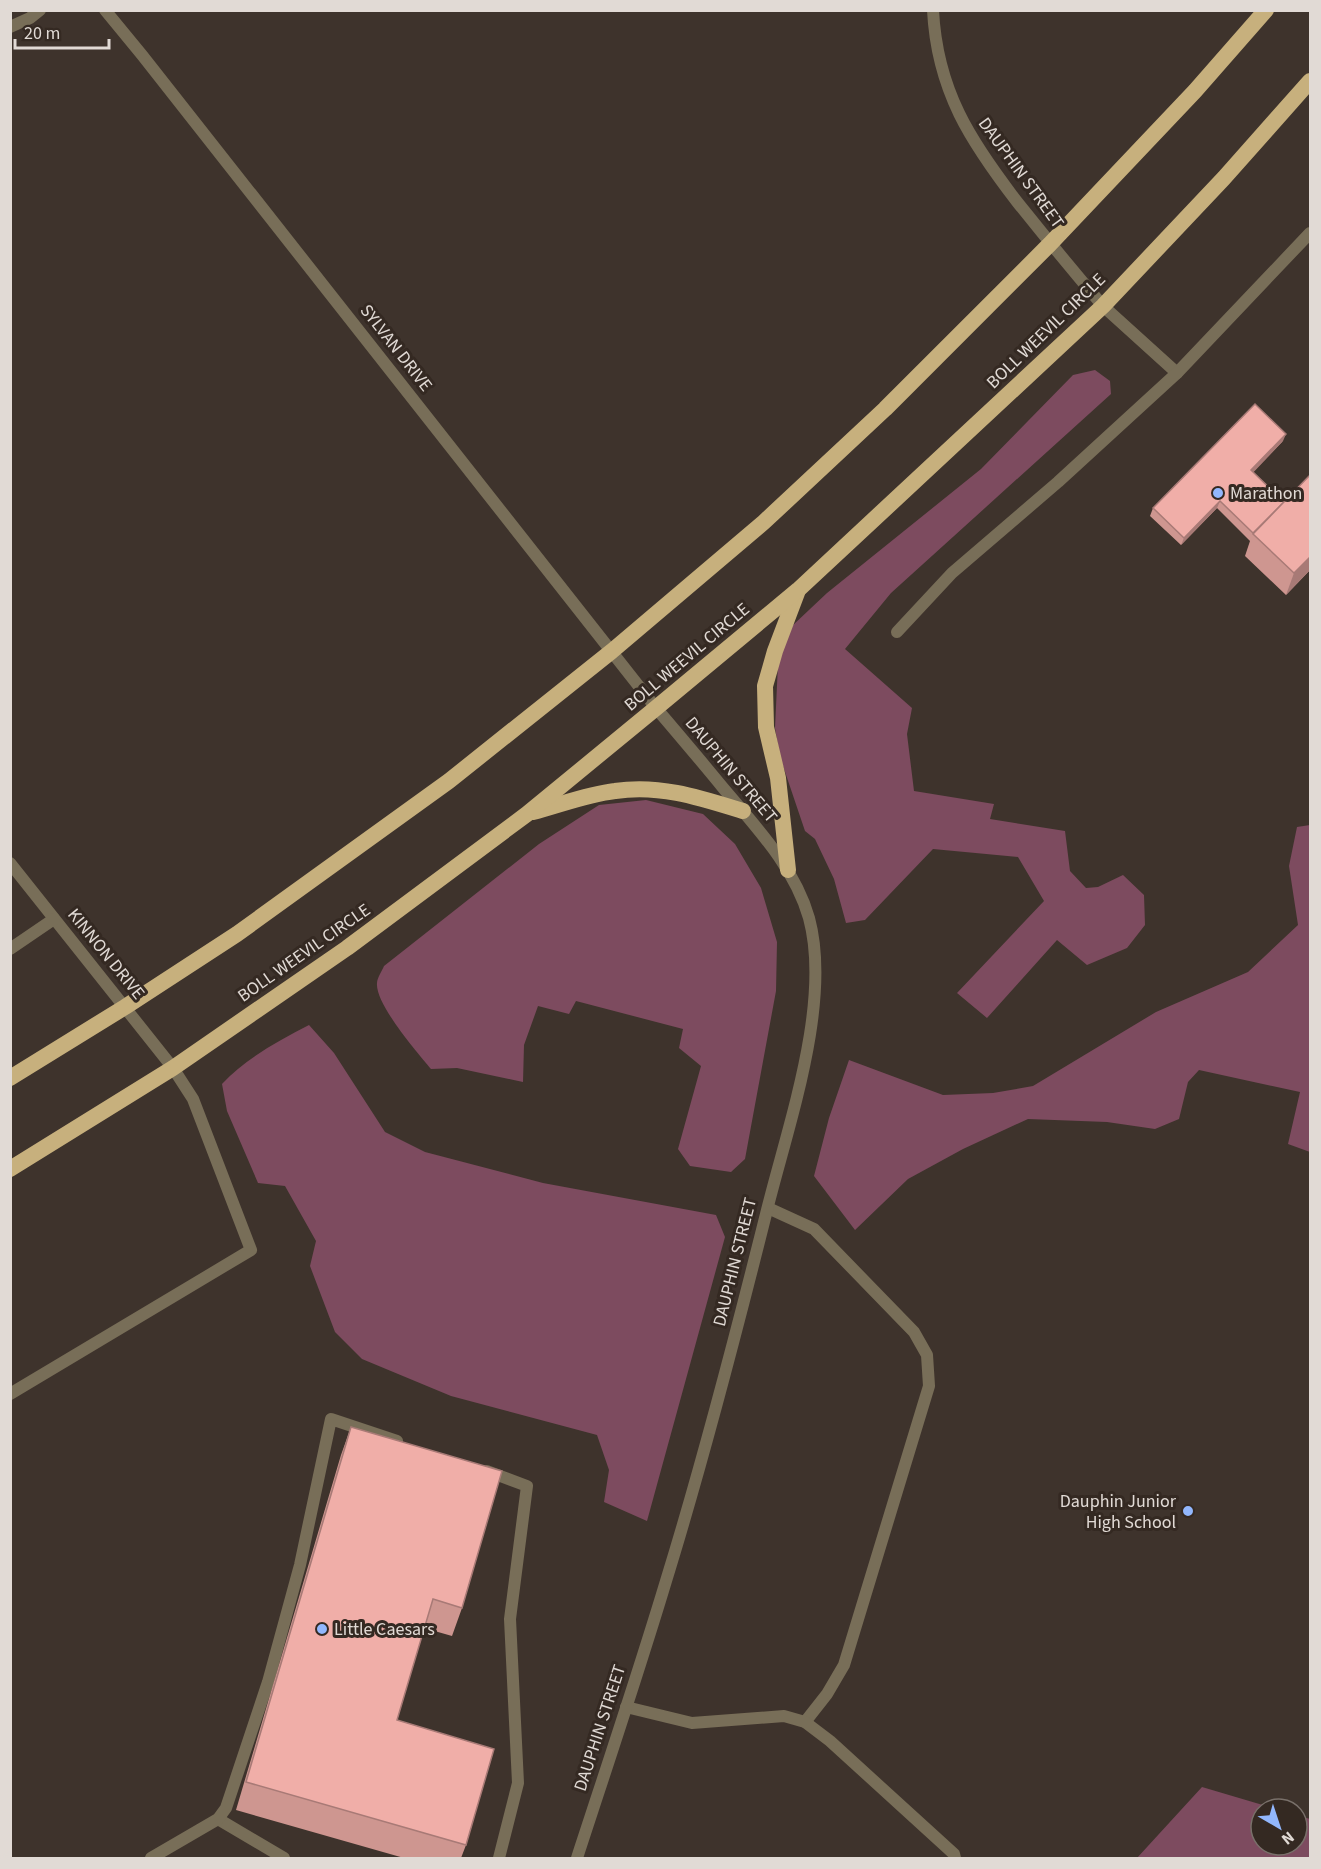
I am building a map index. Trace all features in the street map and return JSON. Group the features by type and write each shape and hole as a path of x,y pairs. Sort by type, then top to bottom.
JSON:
{"highway":[{"path":"10,1078 237,934 449,781 612,651 773,514 885,409 1050,244 1195,91 1266,10"},
{"name":"BOLL WEEVIL CIRCLE","path":"10,1169 173,1068 347,948 527,814 798,590 1102,306 1224,178 1311,81"},
{"path":"788,870 778,778 766,727 765,686 775,651 798,590"},
{"path":"527,814 614,791 654,789 690,794 743,811"}],"street":[{"path":"10,27 30,18 40,10"},
{"name":"SYLVAN DRIVE","path":"105,10 656,708"},
{"name":"DAUPHIN STREET","path":"933,10 938,55 946,83 965,129 986,162 1102,306 1177,374"},
{"path":"897,632 952,573 1058,482 1177,374 1311,233"},
{"name":"DAUPHIN STREET","path":"577,1858 667,1580 740,1320 811,1032 814,950 808,917 788,870 743,811 656,708"},
{"name":"KINNON DRIVE","path":"10,863 173,1068 193,1099 251,1250 10,1394"},
{"path":"10,949 54,919"},
{"path":"768,1208 814,1229 914,1332 927,1355 929,1386 844,1665 827,1694 805,1722"},
{"path":"151,1858 162,1854 219,1819 226,1808 268,1682 300,1565 331,1419 410,1445"},
{"path":"478,1468 527,1486 510,1619 518,1783 499,1858"},
{"path":"626,1707 692,1723 784,1716 805,1722 830,1741 956,1858"},
{"path":"219,1819 284,1858"}],"shaded area":[{"path":"1095,370 1110,381 1111,394 891,593 845,649 912,708 907,734 914,791 994,804 990,819 1065,831 1070,871 1086,888 1098,887 1123,875 1144,895 1145,925 1127,948 1087,965 1057,940 987,1018 957,993 1044,901 1018,857 933,849 865,920 846,923 834,879 815,839 805,831 780,757 775,728 778,664 792,626 827,593 981,469 1073,375"},
{"path":"646,800 703,814 735,844 761,888 777,942 776,991 745,1159 731,1172 690,1166 678,1149 701,1066 679,1048 683,1029 576,1001 569,1014 538,1006 524,1045 523,1082 457,1068 431,1069 398,1027 378,992 377,981 384,966 539,844 599,805"},
{"path":"1310,825 1310,1152 1288,1144 1300,1092 1199,1070 1188,1082 1179,1119 1155,1129 1107,1122 1028,1119 963,1149 908,1179 855,1230 814,1176 829,1118 849,1060 943,1095 993,1093 1033,1086 1156,1012 1248,972 1298,925 1289,866 1297,827"},
{"path":"309,1025 334,1053 385,1132 425,1152 543,1183 716,1215 725,1237 647,1521 604,1502 609,1470 597,1435 451,1396 362,1359 335,1332 310,1266 316,1241 285,1186 258,1183 227,1111 222,1084 251,1059"},
{"path":"1202,1787 1249,1801 1249,1857 1309,1857 1310,1819 1310,1858 1137,1858"}],"building":[{"name":"Marathon","path":"1255,404 1286,434 1251,470 1284,502 1253,533 1220,501 1184,538 1153,508"},
{"path":"1310,475 1311,556 1294,573 1253,534"},
{"path":"351,1427 502,1471 462,1608 433,1599 397,1720 494,1749 466,1845 246,1782"}],"place":[{"name":"Marathon","path":"1218,493"},
{"name":"Dauphin Junior High School","path":"1188,1511"},
{"name":"Little Caesars","path":"322,1629"}]}
